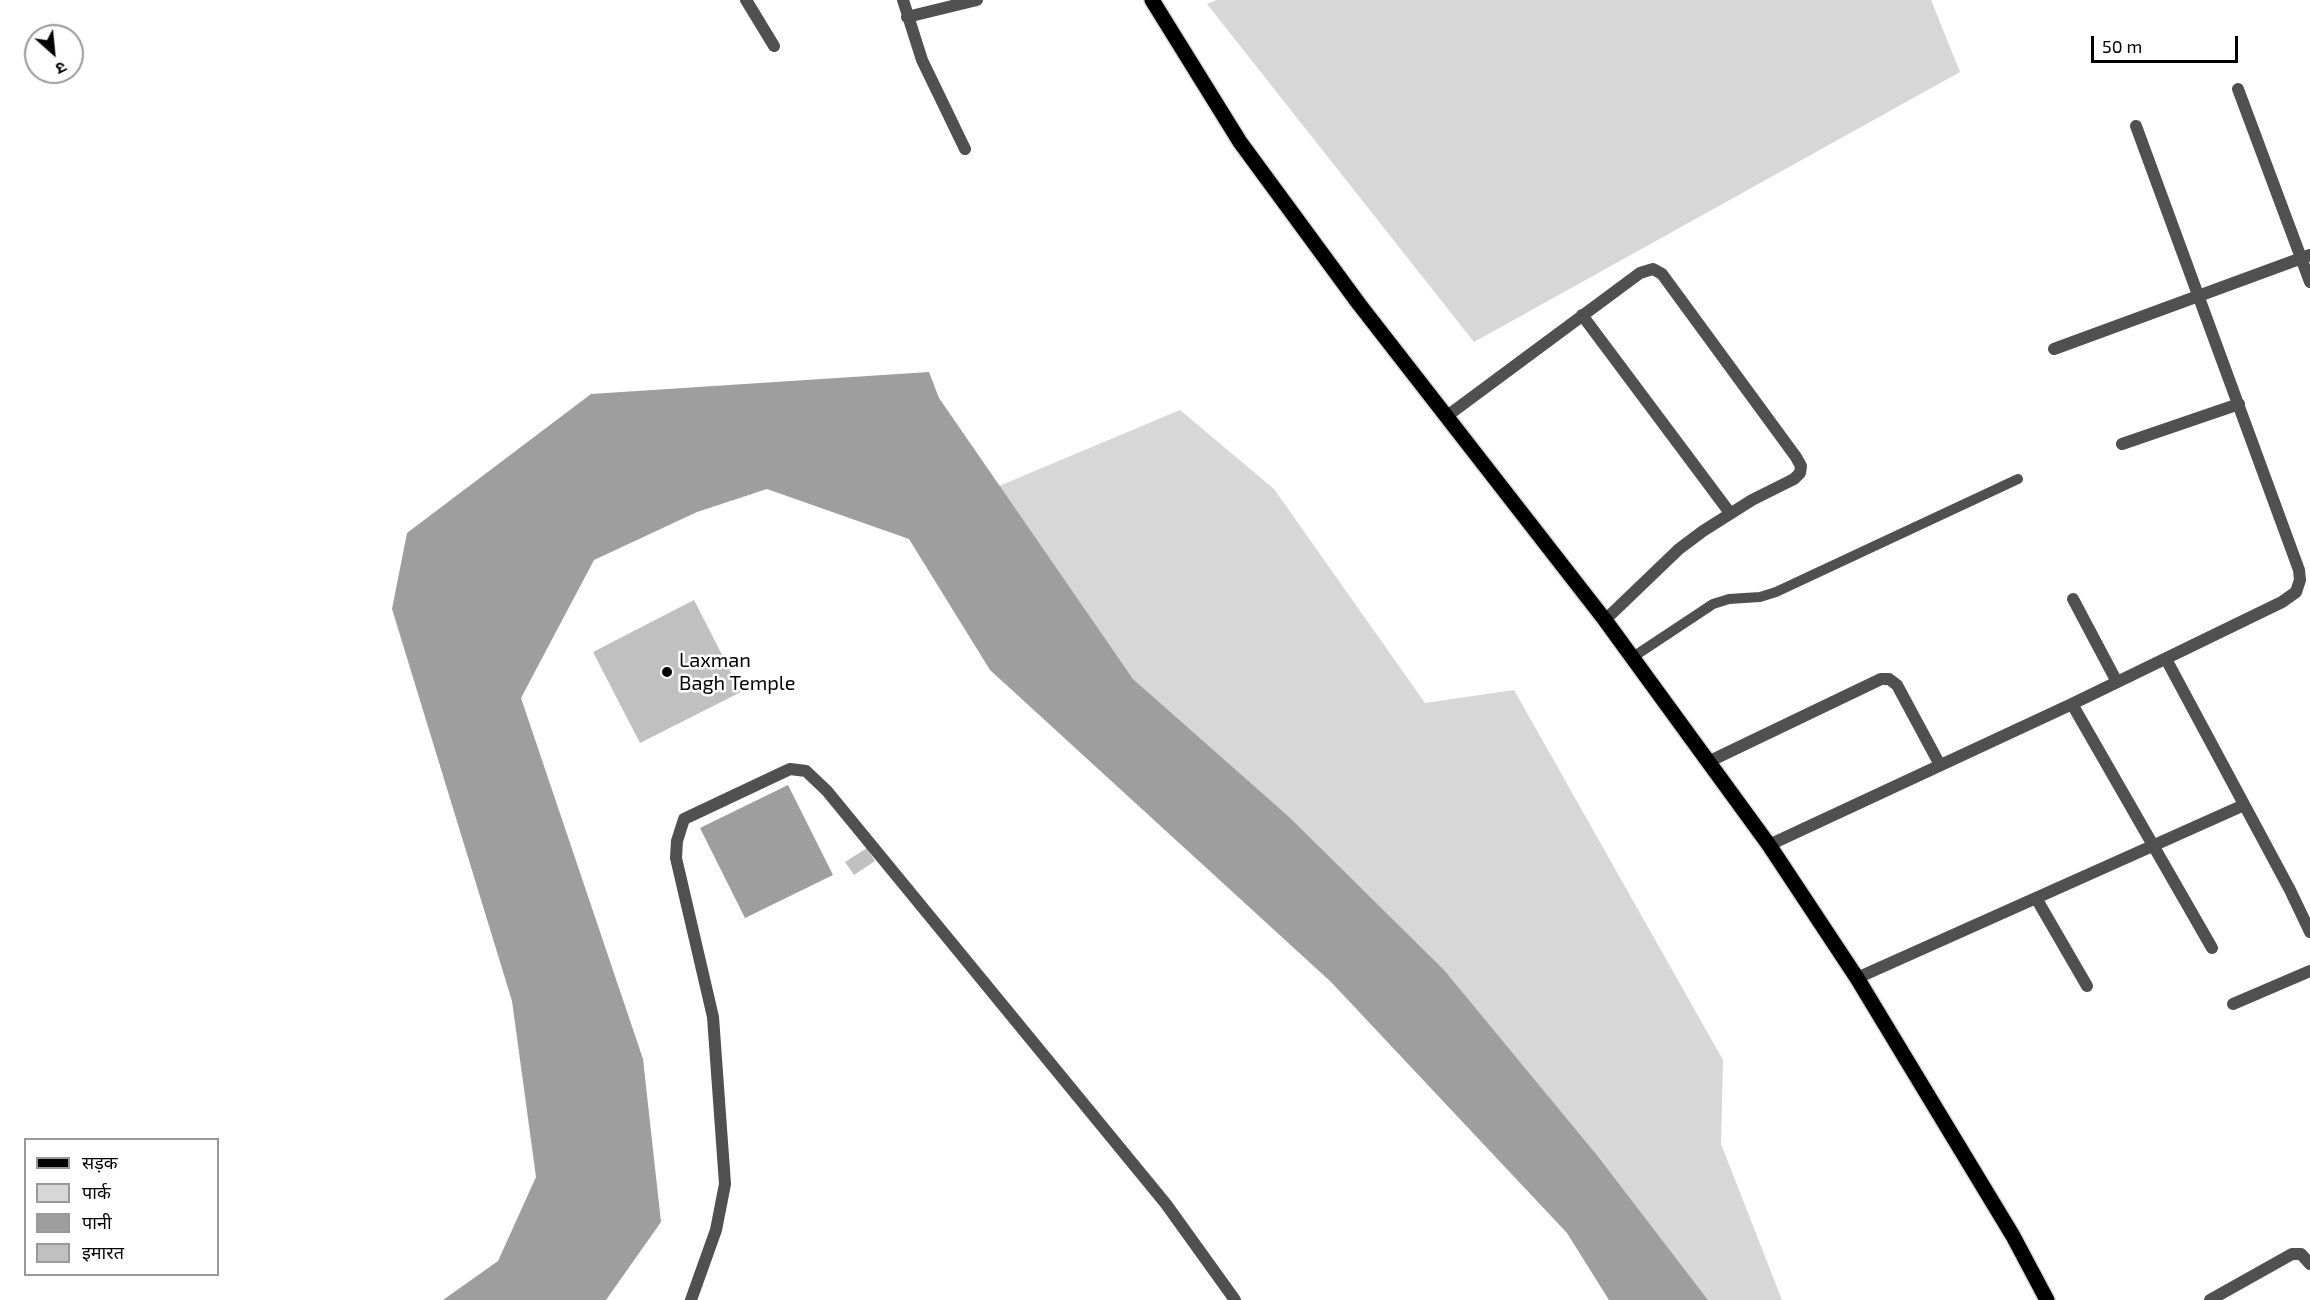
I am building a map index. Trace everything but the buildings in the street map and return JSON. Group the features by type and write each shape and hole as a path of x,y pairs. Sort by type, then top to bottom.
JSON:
{"main road":[{"path":"1152,0 1240,142 1359,304 1633,657 1769,845 1857,978 2013,1236 2047,1300"}],"street":[{"path":"746,0 774,46"},
{"path":"903,0 922,60 965,149"},
{"path":"907,17 977,0"},
{"path":"2238,89 2306,257 2310,282"},
{"path":"1769,845 2166,659 2282,602 2296,592 2300,580 2299,570 2136,126"},
{"path":"2054,349 2306,257"},
{"path":"1446,416 1641,273 1653,269 1662,274 1801,466 1800,474 1730,513 1679,549 1605,620"},
{"path":"1582,315 1730,513"},
{"path":"2122,444 2238,404"},
{"path":"2073,600 2117,682"},
{"path":"2166,659 2290,890 2310,932"},
{"path":"1710,761 1881,679 1889,679 1897,686 1940,765"},
{"path":"2072,704 2212,948"},
{"path":"691,1300 716,1230 725,1184 713,1017 676,858 677,841 684,819 790,769 806,771 827,790 1166,1204 1235,1300"},
{"path":"1857,978 2244,805"},
{"path":"2036,898 2087,986"},
{"path":"2233,1004 2310,971"},
{"path":"2210,1300 2292,1254 2301,1254 2310,1264"}],"lane":[{"path":"1633,657 1713,604 1730,599 1760,597 1776,592 2018,479"}],"green space":[{"path":"1217,0 1931,0 1960,72 1474,342 1207,4"},
{"path":"1180,410 1274,489 1425,703 1514,690 1723,1060 1721,1144 1782,1300 1708,1300 1600,1159 1287,815 1133,679 999,486"}],"water":[{"path":"929,372 939,398 1133,679 1287,815 1444,970 1600,1159 1708,1300 1609,1300 1567,1233 1331,982 990,670 909,539 767,489 697,512 594,560 521,698 643,1059 661,1222 606,1300 443,1300 498,1261 536,1177 512,1001 392,609 407,533 591,394"},
{"path":"788,785 833,875 745,918 700,828"}],"place":[{"name":"Laxman Bagh Temple","path":"667,672"}]}
